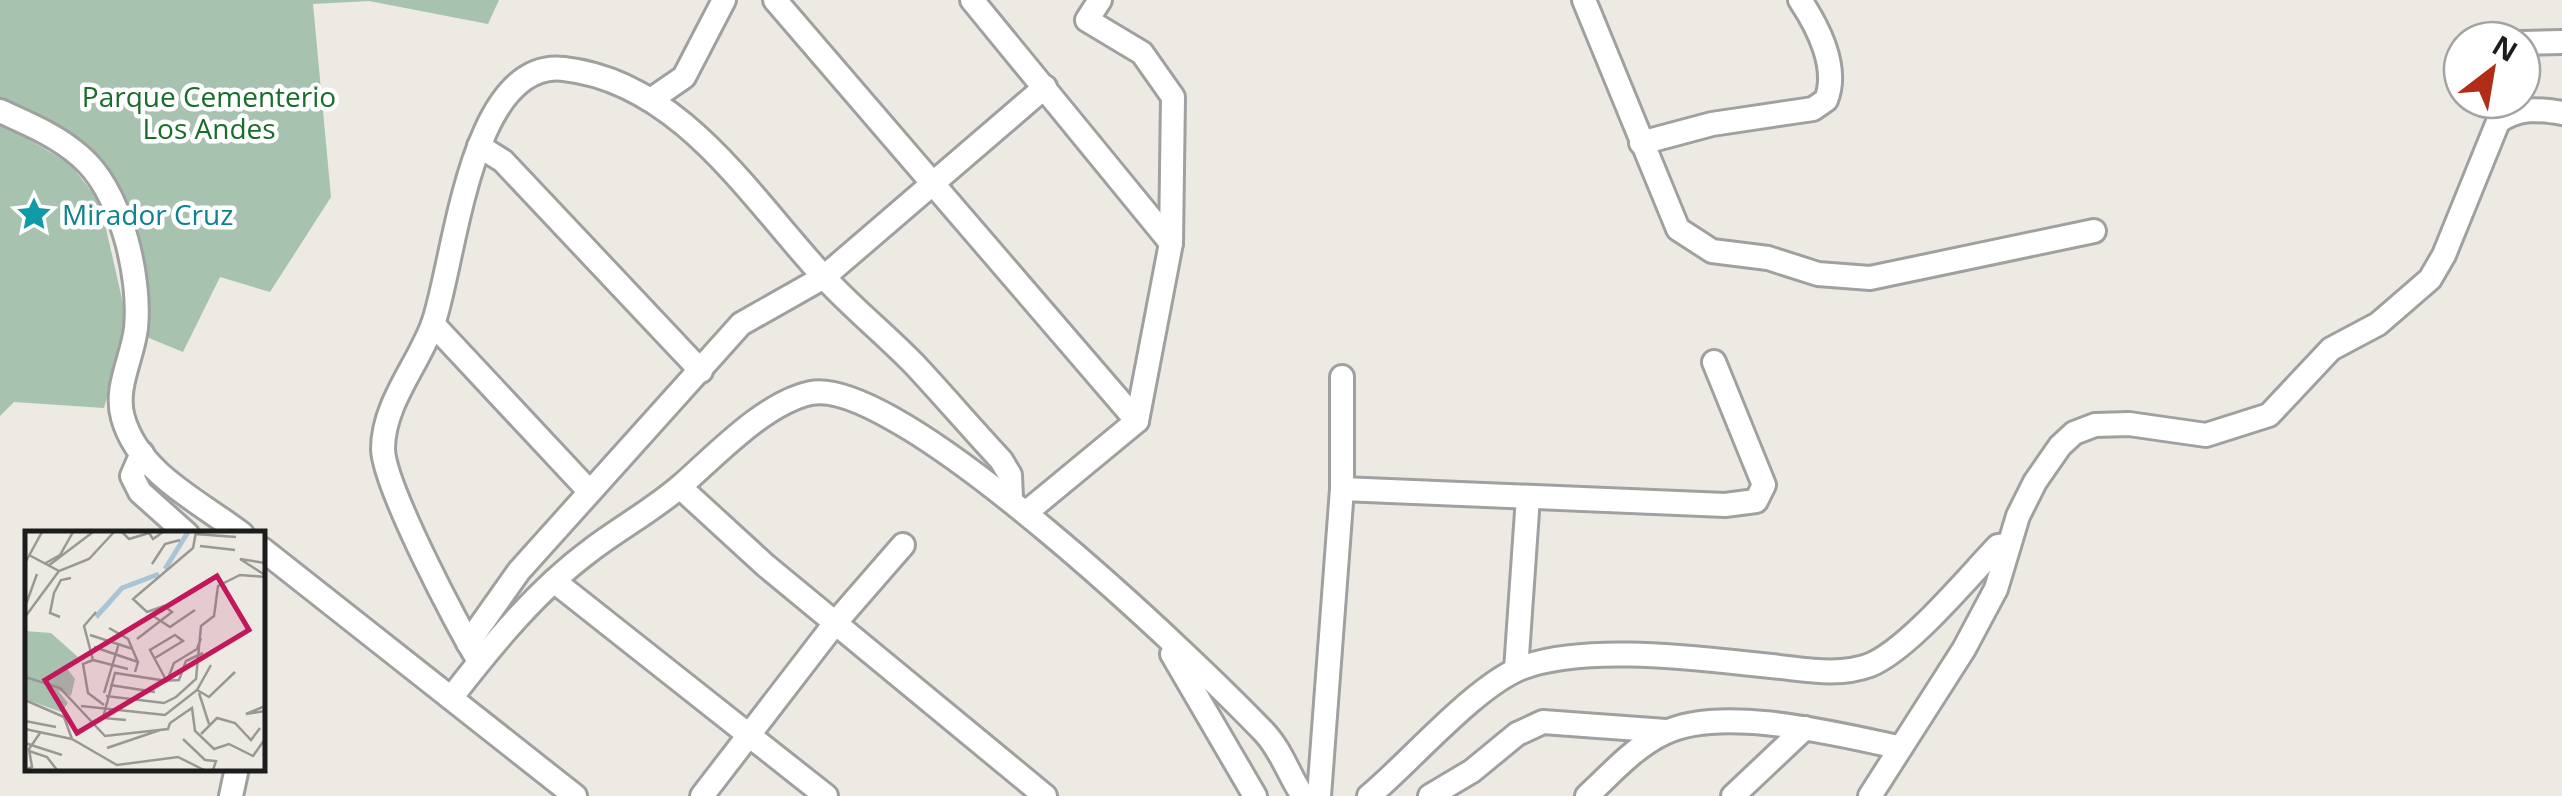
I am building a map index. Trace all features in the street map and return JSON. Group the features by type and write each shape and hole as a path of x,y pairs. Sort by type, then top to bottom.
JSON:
{"street":[{"path":"652,99 684,77 724,0"},
{"path":"775,0 1137,421"},
{"path":"972,0 1171,243"},
{"path":"1019,504 1137,421 1171,243 1174,97 1142,52 1088,20 1100,0"},
{"path":"1584,0 1678,229 1712,251 1768,258 1818,274 1870,278 2094,231"},
{"path":"1642,143 1712,124 1813,108 1826,100 1831,71 1812,17 1800,0"},
{"path":"473,652 386,472 383,449 394,405 433,324 460,201 480,146 516,85 526,73 543,68 566,69 612,81 652,99 732,170 824,278 915,365 1001,460 1019,504"},
{"path":"451,698 519,571 741,324 824,278 1044,87"},
{"path":"1870,796 1964,649 1996,588 2034,482 2074,434 2096,425 2129,424 2206,435 2269,415 2332,349 2378,324 2430,279 2498,122 2511,113 2533,109 2562,113"},
{"path":"0,111 50,134 83,158 107,191 125,244 136,310 122,379 122,416 142,454 158,474 238,531"},
{"path":"480,146 503,161 701,371"},
{"path":"433,324 590,492"},
{"path":"1342,489 1725,505 1756,501 1764,485 1714,362"},
{"path":"1319,796 1342,489 1342,377"},
{"path":"473,652 554,581 680,487 738,434 809,393 830,392 850,396 899,424 1019,504 1267,735 1303,796"},
{"path":"142,454 132,476 140,492 185,531"},
{"path":"680,487 1045,796"},
{"path":"1516,670 1528,497"},
{"path":"702,796 836,622 903,545"},
{"path":"1369,796 1487,690 1516,670 1540,662 1667,656 1823,670 1859,668 1881,658 1968,584 1998,546 2009,545"},
{"path":"265,552 575,796"},
{"path":"554,581 826,796"},
{"path":"1157,630 1255,796"},
{"path":"1430,796 1472,770 1517,734 1543,722 1666,732"},
{"path":"1587,796 1642,745 1690,724 1805,728 1898,747"},
{"path":"1733,796 1805,728"},
{"path":"230,796 236,771"}],"green space":[{"name":"Parque Cementerio Los Andes","path":"0,0 499,0 488,24 369,1 313,4 331,197 270,292 220,277 183,352 149,338 131,217 104,164 80,141 46,119 0,97"},
{"name":"Parque Cementerio Los Andes","path":"0,122 70,164 100,202 127,321 104,408 14,402 0,416"}],"place":[{"name":"Mirador Cruz","path":"34,214"}]}
